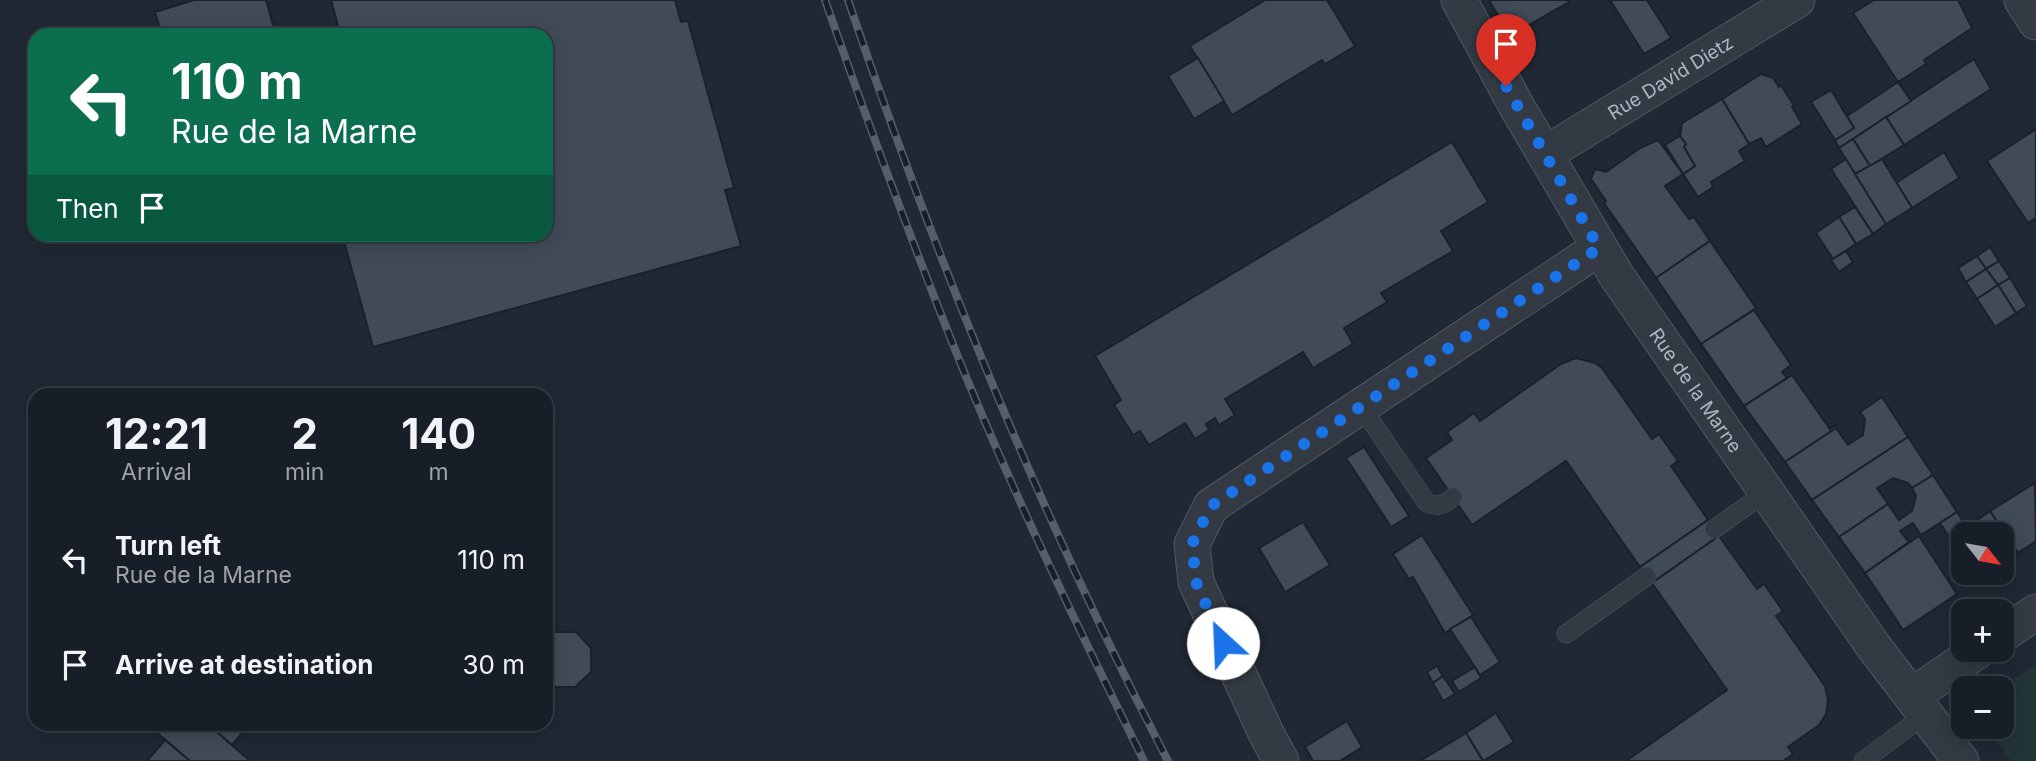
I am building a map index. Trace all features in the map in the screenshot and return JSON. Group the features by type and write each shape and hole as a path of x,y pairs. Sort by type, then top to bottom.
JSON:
{"street":[{"name":"Rue de la Marne","path":"1459,0 1599,248 1765,493 1874,646 1961,761"},
{"name":"Rue David Dietz","path":"1545,154 1797,0"},
{"path":"2022,0 2036,22"},
{"path":"1273,747 1196,582 1192,544 1211,506 1599,248"},
{"path":"2014,627 2036,612"},
{"path":"1919,705 1966,662"}],"lane":[{"path":"1361,406 1426,502 1434,506 1443,505 1453,497"},
{"path":"1714,528 1765,493"},
{"path":"1566,634 1647,576"},
{"path":"1863,761 1919,705"}],"shaded area":[{"path":"2036,664 2036,761 2011,761 1996,739 2014,739 2014,679"}],"building":[{"path":"194,0 266,0 274,28 160,28 155,12"},
{"path":"331,0 675,0 681,22 688,21 734,188 725,190 741,246 373,347 344,242 553,242 553,28 339,28"},
{"path":"1265,0 1327,0 1355,46 1325,64 1322,60 1232,115 1190,46"},
{"path":"1489,0 1568,0 1569,2 1510,36"},
{"path":"1610,0 1647,0 1671,38 1644,54"},
{"path":"1874,0 1958,0 1972,28 1924,60 1926,64 1898,82 1853,13"},
{"path":"1198,58 1224,101 1194,119 1168,76"},
{"path":"1974,59 1991,89 1904,145 1886,117"},
{"path":"1761,74 1773,78 1779,87 1781,85 1802,124 1766,147 1761,138 1749,144 1722,99"},
{"path":"1898,82 1911,101 1839,148 1835,140 1854,128 1847,116"},
{"path":"1831,90 1854,128 1835,140 1811,102"},
{"path":"1722,99 1749,144 1739,151 1745,161 1711,182 1713,187 1698,197 1683,174 1695,166 1680,136 1682,123"},
{"path":"1886,117 1904,145 1870,166 1853,139"},
{"path":"2036,129 2036,218 2028,223 1987,161"},
{"path":"1680,136 1695,166 1683,174 1665,145"},
{"path":"1853,139 1870,166 1855,174 1839,148"},
{"path":"1658,140 1683,174 1665,186 1689,219 1694,217 1710,241 1656,278 1604,203 1606,201 1591,179 1595,169 1606,172 1640,148"},
{"path":"1452,142 1488,202 1441,231 1453,251 1381,293 1387,302 1344,328 1353,344 1313,368 1303,352 1225,399 1235,415 1219,425 1215,418 1206,424 1209,430 1195,439 1185,423 1149,445 1140,431 1133,435 1114,405 1121,400 1095,356"},
{"path":"1944,152 1959,178 1912,208 1896,183"},
{"path":"1846,159 1886,224 1873,234 1831,169"},
{"path":"1882,159 1912,208 1886,224 1855,174"},
{"path":"1855,207 1873,234 1856,244 1839,217"},
{"path":"1839,217 1856,244 1833,259 1816,233"},
{"path":"1710,241 1756,308 1701,344 1656,278"},
{"path":"1990,247 1999,261 1986,269 1977,256"},
{"path":"1846,251 1853,262 1839,272 1831,260"},
{"path":"1977,256 1986,269 1966,282 1958,268"},
{"path":"1999,261 2010,278 1998,285 1986,269"},
{"path":"1986,269 1998,285 1977,299 1966,282"},
{"path":"2010,278 2027,306 2016,313 1998,285"},
{"path":"1998,285 2016,313 1995,327 1977,299"},
{"path":"1754,310 1791,365 1782,372 1787,378 1744,406 1701,344"},
{"path":"1576,358 1595,363 1602,368 1652,439 1659,434 1678,461 1671,466 1708,520 1640,567 1566,461 1472,525 1426,458 1452,440 1447,432 1474,413 1480,421 1561,364"},
{"path":"1792,375 1830,429 1835,425 1836,428 1785,462 1744,406"},
{"path":"1882,397 1908,437 1812,500 1785,462 1836,428 1848,445 1863,435 1865,419 1860,412"},
{"path":"1908,437 1933,475 1912,488 1908,483 1893,478 1877,488 1888,504 1839,537 1812,500"},
{"path":"1364,447 1409,516 1391,527 1346,458"},
{"path":"1933,475 1957,512 1921,535 1913,523 1900,531 1909,542 1865,573 1839,537 1888,504 1899,520 1912,511 1916,496 1912,488"},
{"path":"2035,483 2036,541 2018,553 2014,547 2014,522 1997,522 1990,511"},
{"path":"1990,511 1997,522 1977,522"},
{"path":"1957,512 1963,522 1951,522 1951,540 1940,523"},
{"path":"1708,520 1719,536 1652,583 1640,567"},
{"path":"1303,522 1330,565 1285,592 1259,548"},
{"path":"1422,535 1473,615 1445,633 1413,577 1409,579 1393,554"},
{"path":"1719,536 1757,589 1764,584 1783,611 1776,616 1825,686 1828,700 1826,714 1819,725 1788,747 1793,754 1783,761 1626,761 1727,690 1652,583"},
{"path":"1919,536 1957,594 1903,630 1865,573"},
{"path":"1471,617 1500,662 1480,675 1450,629"},
{"path":"553,632 576,632 591,648 591,672 575,687 553,687"},
{"path":"1437,666 1443,676 1433,683 1427,672"},
{"path":"1475,667 1481,678 1459,692 1452,681"},
{"path":"1443,676 1455,694 1443,701 1433,683"},
{"path":"1496,713 1514,742 1483,761 1466,733"},
{"path":"1347,721 1362,747 1340,761 1313,761 1305,747"},
{"path":"155,731 216,731 250,761 190,761"},
{"path":"216,731 244,731 232,745"},
{"path":"1466,733 1483,761 1420,761"},
{"path":"165,740 190,761 147,761"}],"railway":[{"path":"825,0 935,300 996,449 1144,761"},
{"path":"848,0 917,194 993,386 1077,576 1168,761"}],"route":[{"path":"1223,643 1196,582 1192,544 1211,506 1599,248 1506,86"}]}
